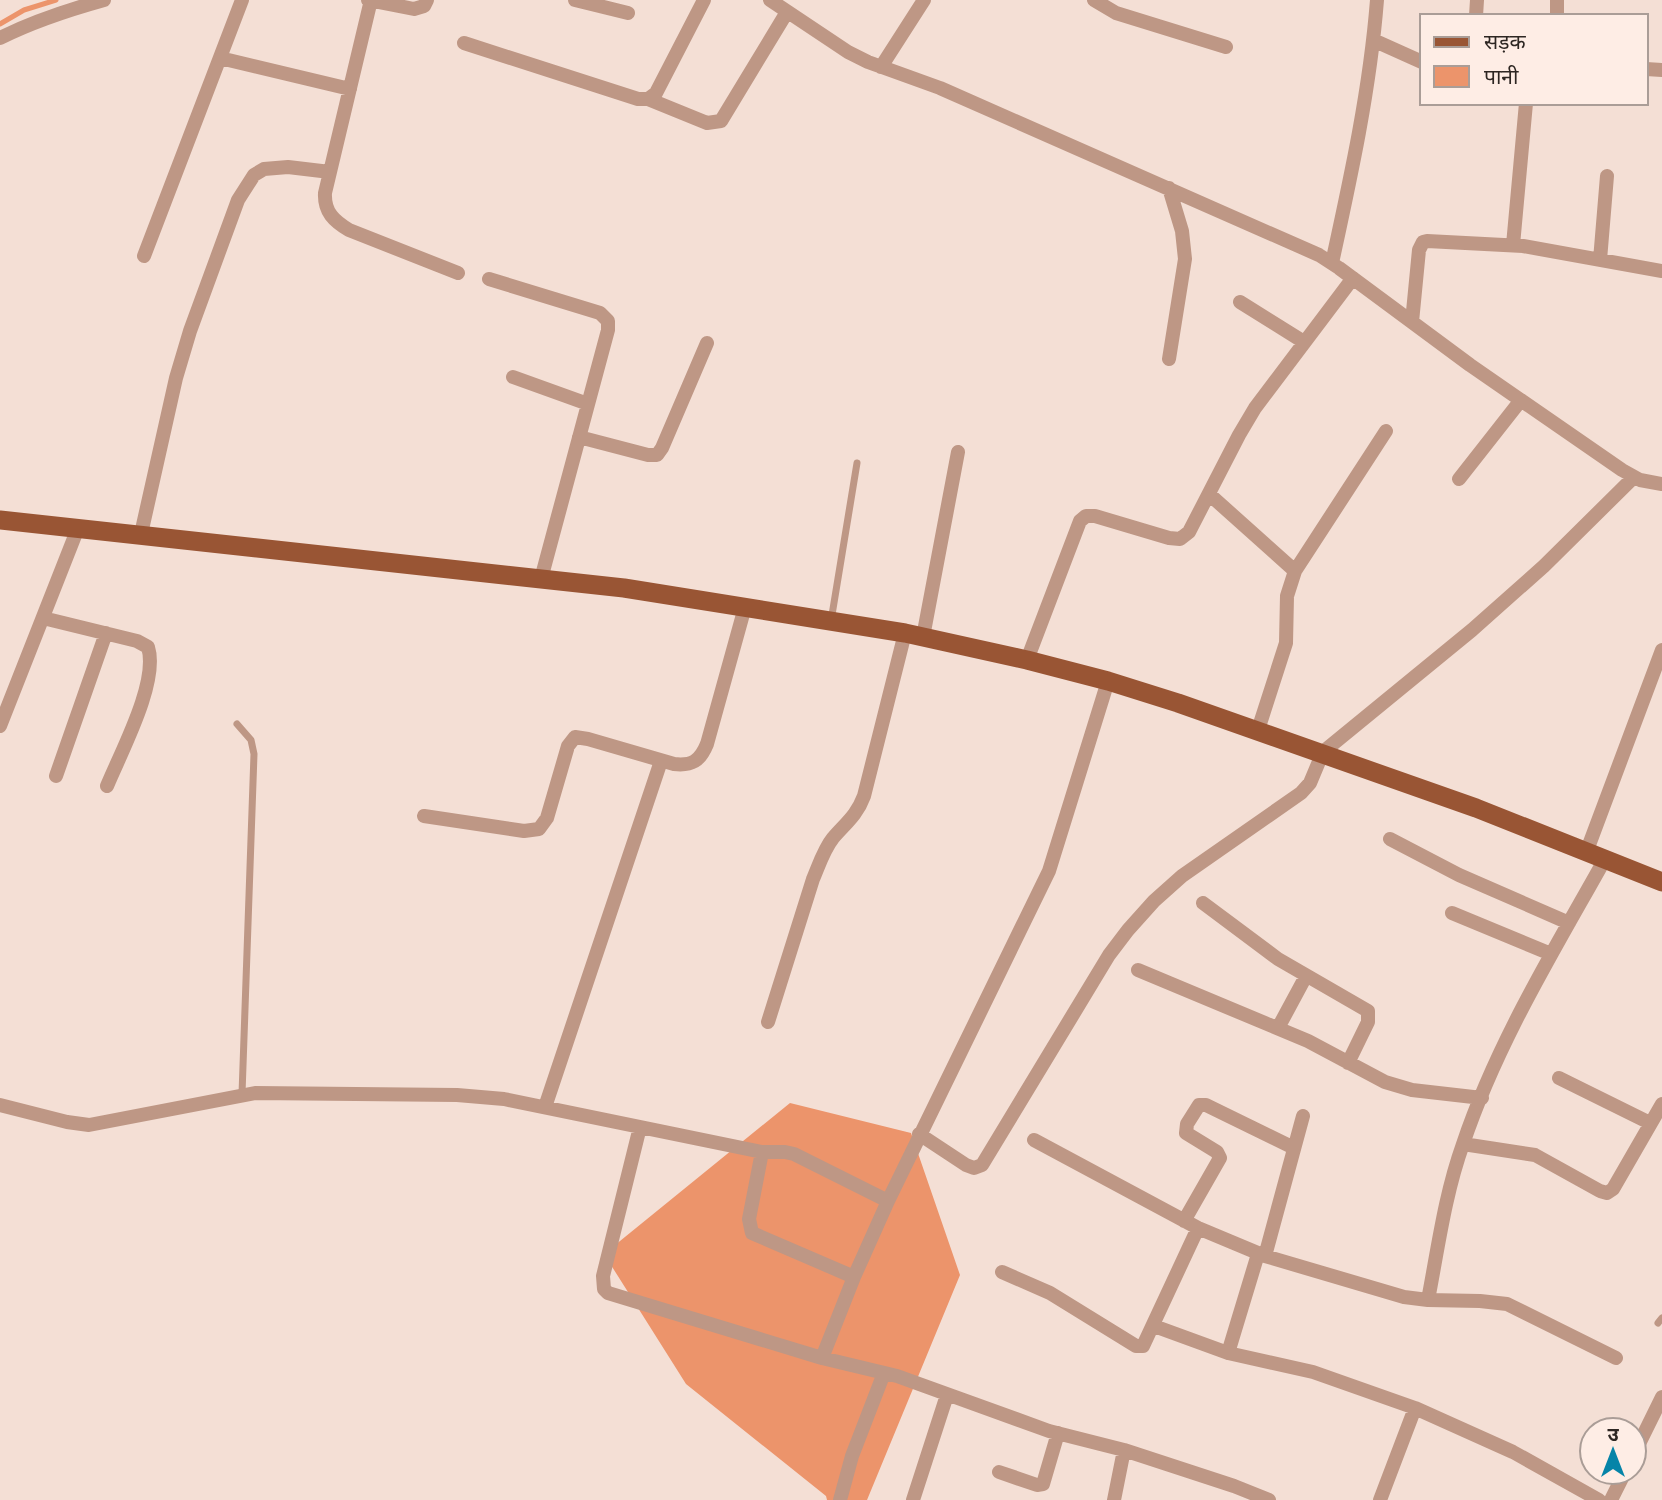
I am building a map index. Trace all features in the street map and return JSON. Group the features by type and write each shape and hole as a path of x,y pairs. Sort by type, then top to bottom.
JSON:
{"main road":[{"path":"0,520 624,588 914,635 1108,681 1258,730 1476,808 1662,882"}],"street":[{"path":"0,38 29,23 104,0"},
{"path":"144,256 242,0"},
{"path":"427,0 424,6 414,9 370,0 325,200 329,215 349,230 458,273"},
{"path":"575,0 628,13"},
{"path":"648,99 662,83 704,0"},
{"path":"770,0 848,52 940,88 1298,245 1332,263 1521,400 1634,477 1662,484"},
{"path":"881,66 924,0"},
{"path":"1094,0 1116,13 1226,47"},
{"path":"1332,263 1359,140 1377,0"},
{"path":"464,43 638,99 648,99 707,123 721,121 787,12"},
{"path":"1373,40 1420,61"},
{"path":"220,58 350,89"},
{"path":"1513,246 1527,105"},
{"path":"141,534 176,378 190,331 238,200 254,175 264,169 288,167 330,173"},
{"path":"1600,260 1607,176"},
{"path":"1169,188 1182,231 1185,259 1169,359"},
{"path":"1412,321 1419,250 1423,242 1435,240 1513,246 1662,271"},
{"path":"1027,660 1083,518 1095,516 1169,538 1180,538 1189,533 1255,408 1353,278"},
{"path":"489,279 600,313 607,318 608,330 541,579"},
{"path":"1240,302 1304,342"},
{"path":"579,437 657,455 707,343"},
{"path":"513,377 588,404"},
{"path":"1459,479 1521,400"},
{"path":"1258,730 1286,643 1287,596 1295,571 1386,431"},
{"path":"768,1022 822,856 834,837 856,814 864,796 914,635 958,452"},
{"path":"919,1134 967,1165 974,1168 982,1165 1109,955 1154,901 1182,876 1301,793 1327,754 1544,566 1634,477"},
{"path":"1209,494 1295,571"},
{"path":"0,726 78,528"},
{"path":"424,816 524,831 538,829 547,818 568,746 575,737 662,761 692,764 703,754 745,607"},
{"path":"43,618 142,642 148,647 151,660 146,690 107,786"},
{"path":"56,776 106,633"},
{"path":"1586,853 1662,650"},
{"path":"822,1358 854,1277 919,1134 1049,871 1108,681"},
{"path":"545,1107 662,761"},
{"path":"1390,839 1459,875 1569,923"},
{"path":"1428,1300 1449,1190 1463,1143 1514,1022 1605,859"},
{"path":"1203,903 1278,959 1369,1013 1368,1022 1348,1063"},
{"path":"1452,914 1551,954"},
{"path":"1138,970 1308,1041 1370,1076 1398,1087 1482,1098"},
{"path":"1278,1028 1306,976"},
{"path":"1559,1078 1650,1123"},
{"path":"0,1105 89,1125 242,1094 267,1092 457,1095 504,1099 762,1152 794,1154 888,1201"},
{"path":"1463,1143 1535,1155 1607,1193 1613,1189 1662,1104"},
{"path":"1002,1272 1050,1293 1136,1346 1144,1345 1154,1326 1191,1225 1220,1158 1217,1152 1186,1133 1186,1127 1199,1105 1206,1105 1294,1148"},
{"path":"1228,1353 1303,1116"},
{"path":"640,1127 603,1276 604,1289 615,1297 822,1358 897,1377 1058,1433 1124,1450 1269,1500"},
{"path":"1034,1140 1191,1225 1261,1255 1397,1295 1428,1300 1507,1304 1616,1358"},
{"path":"762,1152 749,1219 750,1230 757,1236 854,1277"},
{"path":"1154,1326 1228,1353 1313,1372 1415,1408 1513,1452 1599,1500"},
{"path":"840,1500 852,1457 897,1377"},
{"path":"913,1500 947,1395"},
{"path":"1648,1426 1662,1397"},
{"path":"1380,1500 1415,1408"},
{"path":"999,1472 1037,1485 1043,1484 1058,1433"},
{"path":"1114,1500 1124,1450"}],"lane":[{"path":"831,621 857,463"},
{"path":"237,724 251,740 254,754 242,1094"}],"water":[{"path":"790,1103 911,1133 960,1275 867,1500 827,1500 826,1496 686,1384 604,1254"}],"waterway":[{"path":"0,24 24,10 56,0"}]}
